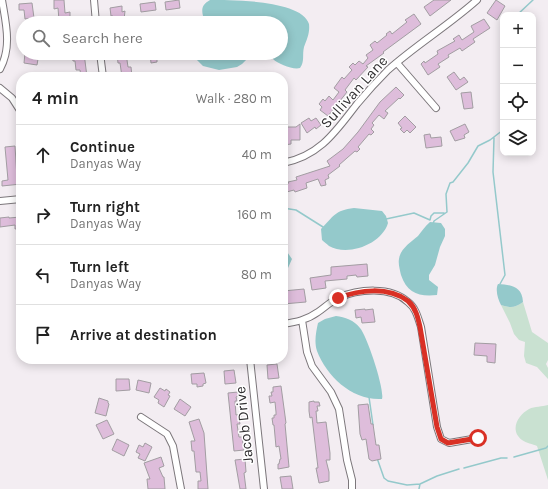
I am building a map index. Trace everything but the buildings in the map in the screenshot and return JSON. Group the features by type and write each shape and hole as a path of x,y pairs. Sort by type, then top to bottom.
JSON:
{"street":[{"path":"0,69 4,61 8,37 2,0"},
{"path":"94,0 95,16"},
{"name":"Sullivan Lane","path":"288,162 301,158 330,138 369,90 397,63 460,15 477,0"},
{"path":"101,60 102,72"},
{"path":"397,63 436,108"},
{"path":"0,88 12,98 16,104"},
{"path":"0,201 16,199"},
{"path":"288,323 302,320 316,313 338,298 355,293 372,291 386,292 408,302 417,315 420,327 437,427 441,439 448,443 478,438"},
{"path":"302,320 307,352 312,366 330,392 339,410 347,460 352,480 352,489"},
{"name":"Jacob Drive","path":"251,364 264,489"},
{"path":"141,417 168,434 173,446 181,489"}],"green space":[{"path":"523,302 532,332 548,343 548,360 546,364 548,368 548,379 537,367 526,363 524,356 525,342 519,340 514,334 501,305 512,307"},
{"path":"548,405 548,480 537,446 525,442 518,436 516,432 516,423 521,415 529,409"}],"water":[{"path":"210,0 234,0 266,3 294,10 304,16 309,24 309,30 300,68 286,66 274,60 288,60 288,16 203,16 203,6"},
{"path":"197,60 246,60 237,67 219,70 203,66"},
{"path":"354,208 382,211 386,216 388,223 385,230 372,242 354,249 345,250 329,246 322,240 321,229 338,212"},
{"path":"430,222 441,223 445,229 445,236 435,265 429,275 429,280 438,287 437,295 419,294 410,290 401,275 399,263 401,252"},
{"path":"288,253 292,259 288,268"},
{"path":"498,284 515,287 520,293 523,302 512,307 501,305 497,292"},
{"path":"336,316 352,321 358,325 363,333 371,352 381,385 382,399 371,399 351,392 334,378 321,361 316,344 318,323"}],"waterway":[{"path":"520,12 533,0"},
{"path":"433,224 434,221 447,212 446,194 450,183 453,182 468,163 478,146 490,140 500,132"},
{"path":"494,138 493,172 505,275 500,284"},
{"path":"288,209 296,210 323,227"},
{"path":"386,219 414,213 430,220 434,213 444,213"},
{"path":"369,397 373,425"},
{"path":"514,457 546,448 548,446"},
{"path":"377,458 384,478 388,481 407,485 420,484 437,476 459,469"},
{"path":"464,468 501,458 507,458"},
{"path":"419,489 420,484"}],"route":[{"path":"338,298 355,293 372,291 390,293 408,302 417,315 420,327 437,427 441,439 448,443 478,438"}]}
